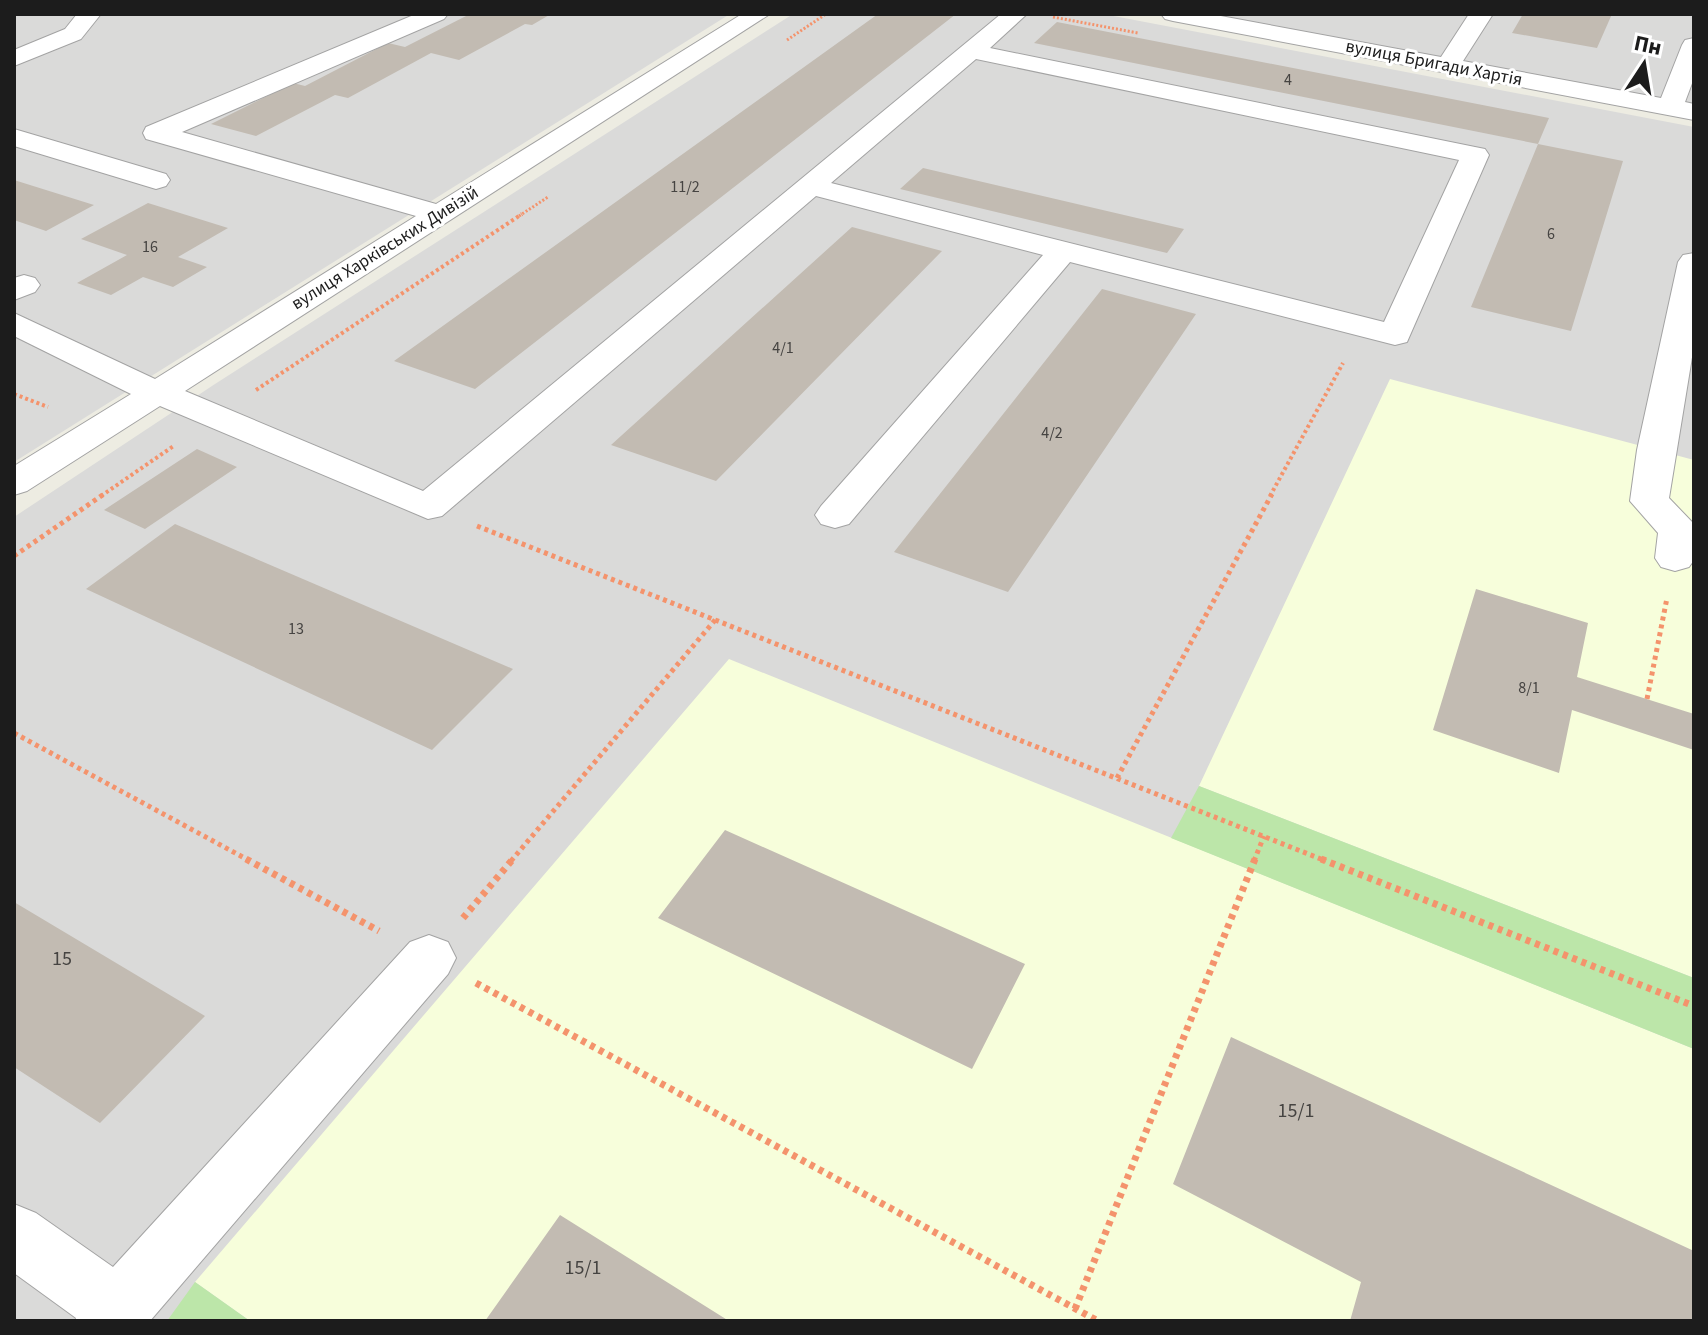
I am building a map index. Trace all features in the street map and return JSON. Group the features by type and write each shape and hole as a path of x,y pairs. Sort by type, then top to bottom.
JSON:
{"street":[{"path":"14,59 73,34 89,14"},
{"path":"436,14 156,133 440,214"},
{"name":"вулиця Харківських Дивізій","path":"14,483 758,14"},
{"path":"14,323 107,371 428,507 1015,14"},
{"name":"вулиця Бригади Хартія","path":"1173,14 1682,109"},
{"path":"1448,66 1481,14"},
{"path":"1682,109 1694,45"},
{"path":"810,186 1395,335 1475,155 971,51"},
{"path":"14,137 156,180"},
{"path":"835,515 1063,251"},
{"path":"1675,558 1678,530 1649,501 1656,450 1694,262"},
{"path":"14,1235 113,1315 429,958"}],"path":[{"path":"787,40 826,14"},
{"path":"14,556 216,417 548,198"},
{"path":"1117,778 1363,327"},
{"path":"14,394 48,407"},
{"path":"428,507 1694,1006"},
{"path":"1647,699 1675,558"},
{"path":"429,958 716,619"},
{"path":"14,733 1098,1321"},
{"path":"1075,1309 1264,836"}],"shaded area":[{"path":"14,14 730,14 14,462"},
{"path":"793,14 1103,14 1694,127 1694,1321 14,1321 14,517 215,384"},
{"path":"1200,14 1694,14 1694,106"},
{"path":"1390,379 1694,460 1694,978 1199,786"},
{"path":"729,659 1694,1049 1694,1321 250,1321 195,1282"}],"green space":[{"path":"1199,786 1694,978 1694,1049 1171,838"},
{"path":"195,1282 250,1321 167,1321"}],"building":[{"path":"470,14 551,14 532,25 525,24 459,60 431,53 348,98 335,95 256,136 211,124 293,83 305,86 388,43 405,47"},
{"path":"878,14 956,14 475,389 394,361"},
{"path":"1523,14 1612,14 1597,48 1512,33"},
{"path":"1057,22 1549,118 1538,144 1034,43"},
{"path":"1538,144 1623,161 1571,331 1471,307"},
{"path":"923,168 1184,229 1167,253 900,189"},
{"path":"14,180 94,205 46,231 14,220"},
{"path":"148,203 228,228 178,257 207,267 173,287 143,277 111,295 77,283 127,255 81,239"},
{"path":"852,227 942,251 716,481 611,445"},
{"path":"1102,289 1196,314 1008,592 894,552"},
{"path":"197,449 237,467 145,529 104,510"},
{"path":"175,524 513,669 432,750 86,589"},
{"path":"1476,589 1588,623 1577,677 1694,714 1694,750 1572,710 1559,773 1433,730"},
{"path":"725,830 1025,964 972,1069 658,918"},
{"path":"14,902 205,1016 100,1123 14,1067"},
{"path":"1231,1037 1694,1251 1694,1321 1350,1321 1361,1282 1173,1184"},
{"path":"560,1215 729,1321 485,1321"}]}
